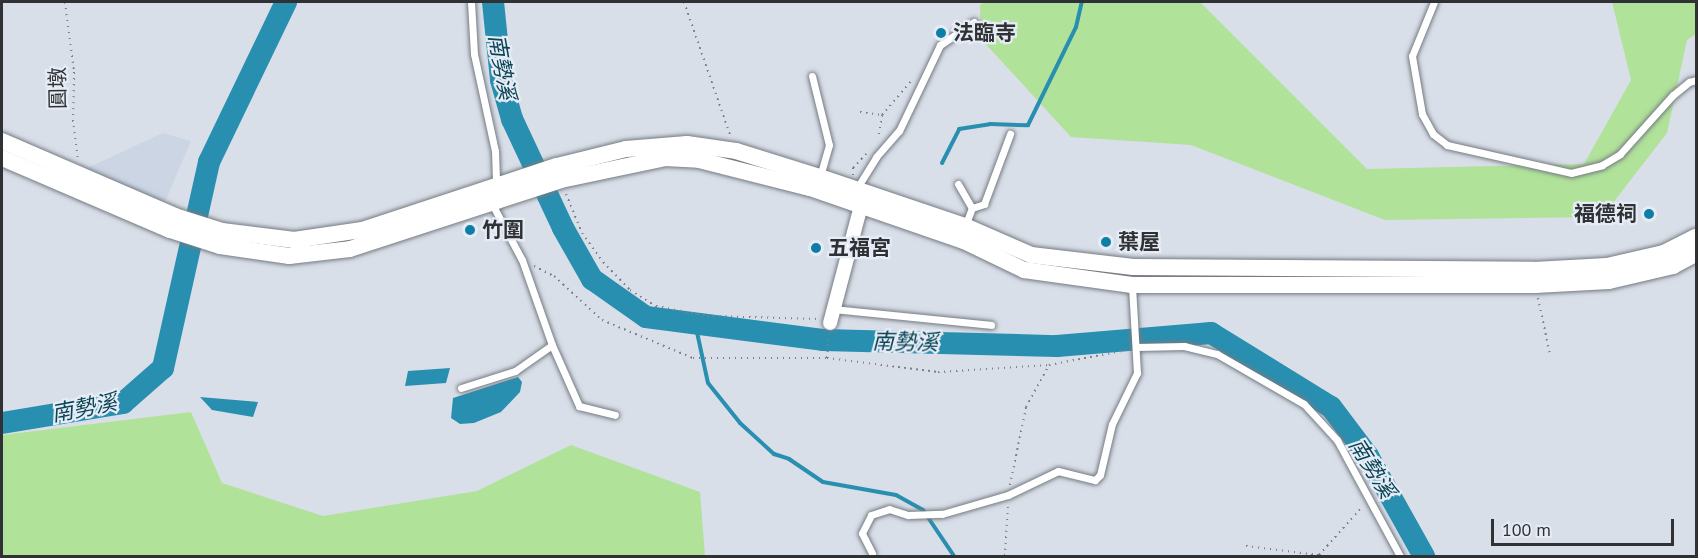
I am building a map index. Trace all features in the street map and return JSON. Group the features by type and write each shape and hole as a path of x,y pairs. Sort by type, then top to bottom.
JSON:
{"street":[{"path":"2,141 77,181 173,223 289,255 350,249 491,202 513,187"},
{"path":"221,238 316,238 430,210 496,185 513,187 558,176 658,144 687,144 861,206 1031,255 1133,267 1609,281 1673,266 1696,254"},
{"path":"2,158 77,181"},
{"path":"734,159 820,177 856,189 964,234 1024,270 1132,290 1534,277 1607,266 1664,253 1696,237"},
{"path":"491,202 496,185"},
{"path":"832,317 861,206 856,189"},
{"path":"1132,290 1133,267"}],"lane":[{"path":"471,2 474,54 495,151 496,185"},
{"path":"1434,2 1412,57 1422,114 1432,134 1447,145 1571,172 1602,165 1620,154 1673,95 1696,80"},
{"path":"856,189 876,157 899,131 939,45 974,22"},
{"path":"812,76 829,145 820,177"},
{"path":"972,208 984,204 1010,134"},
{"path":"958,184 972,208 964,234"},
{"path":"491,202 522,260 552,345 579,406 615,415"},
{"path":"872,552 862,533 871,515 889,508 908,515 942,514 1008,495 1058,471 1095,480 1100,475 1112,424 1137,373 1132,290"},
{"path":"832,317 991,325"},
{"path":"460,388 515,371 552,345"},
{"path":"1136,346 1184,346 1217,354 1304,404 1337,440 1400,556"}],"path":[{"name":"圓墩","path":"65,2 74,72 73,120 77,181"},
{"path":"684,2 734,159"},
{"path":"878,141 882,115 908,83 927,72"},
{"path":"860,112 882,115"},
{"path":"856,189 853,168 872,148"},
{"path":"558,176 582,233 603,262 630,290 656,306 707,315 832,317 826,358"},
{"path":"522,260 555,276 602,320 693,358 826,358 938,372 1049,365 1136,346"},
{"path":"1534,277 1550,354"},
{"path":"1005,556 1008,495 1026,407 1049,365"},
{"path":"1246,546 1319,555 1369,499"}],"shaded area":[{"path":"163,133 191,141 164,204 85,169"}],"green space":[{"path":"985,2 1200,2 1367,169 1584,164 1631,80 1612,2 1696,2 1696,34 1687,40 1667,133 1602,217 1385,220 1191,145 1071,137 981,39 980,5"},
{"path":"191,412 222,483 323,516 477,491 571,445 700,492 705,556 2,556 2,435"}],"water":[{"path":"450,368 446,383 405,386 408,371"},
{"path":"518,377 522,382 520,392 501,412 474,423 460,424 451,418 453,398"},
{"path":"200,397 258,402 253,417 212,410"}],"waterway":[{"name":"南勢溪","path":"2,423 123,403 163,368 209,162 286,2"},
{"name":"南勢溪","path":"493,2 501,80 512,119 563,228 592,279 646,317 823,340 1057,346 1211,333 1331,407 1368,456 1424,556"},
{"path":"942,163 959,129 990,124 1028,125 1076,27 1082,2"},
{"path":"695,323 708,383 740,423 774,454 789,459 823,482 896,495 923,510 954,556"}],"place":[{"name":"法臨寺","path":"941,33"},
{"name":"福德祠","path":"1649,214"},
{"name":"竹圍","path":"470,230"},
{"name":"葉屋","path":"1106,242"},
{"name":"五福宮","path":"816,248"}]}
